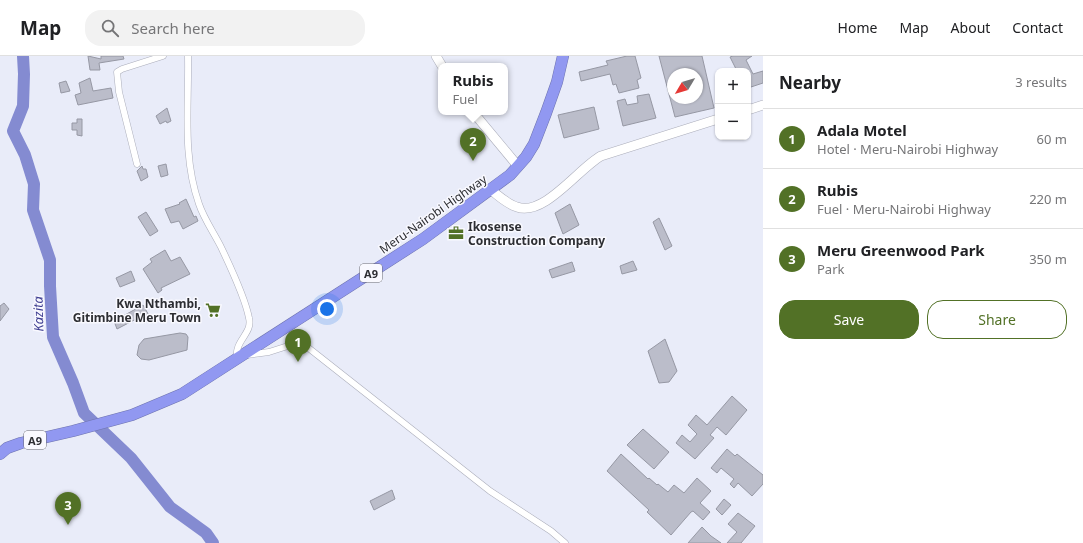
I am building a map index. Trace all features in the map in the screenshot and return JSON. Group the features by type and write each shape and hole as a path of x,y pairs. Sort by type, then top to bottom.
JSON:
{"highway":[{"name":"Meru-Nairobi Highway","path":"0,454 7,448 21,443 132,415 182,394 422,239 491,190 510,175 517,165 526,157 534,144 557,82 563,56"}],"street":[{"path":"137,164 119,92 117,72 163,56"},
{"path":"188,56 187,149 194,187 200,208 221,248 245,304 250,320 248,329 236,347 240,357 269,352 294,344 306,346 490,491 551,531 565,543"},
{"path":"751,109 763,105"},
{"path":"475,115 517,165"},
{"path":"491,190 517,207 531,207 551,197 586,165 601,156 715,120"}],"building":[{"path":"88,56 101,59 101,56 123,56 124,59 99,63 100,70 90,70"},
{"path":"627,56 635,56 641,78 637,80 639,88 619,93 616,84 613,85 610,74 581,81 579,72 608,65 606,61"},
{"path":"659,56 702,56 714,108 675,117 672,104 703,104 703,68 667,68 667,86"},
{"path":"752,56 746,60 750,68 736,68 730,57"},
{"path":"751,70 753,74 763,71 763,83 751,87"},
{"path":"90,78 93,91 111,88 113,98 78,105 75,95 81,93 79,83"},
{"path":"66,81 70,91 61,93 59,83"},
{"path":"649,94 656,118 623,126 617,101 625,99 627,105 638,103 637,96"},
{"path":"594,107 599,129 564,138 558,115"},
{"path":"167,108 171,121 167,123 166,121 160,124 156,116"},
{"path":"77,119 82,119 82,136 77,135 77,130 72,130 72,123 77,123"},
{"path":"166,164 168,175 161,177 158,166"},
{"path":"142,166 143,169 146,169 148,177 141,181 137,171"},
{"path":"186,199 194,217 196,216 198,221 183,229 179,221 171,223 165,209 180,204 179,203"},
{"path":"570,204 579,225 563,234 555,213"},
{"path":"146,212 158,231 150,236 138,217"},
{"path":"659,218 672,246 665,250 653,222"},
{"path":"165,250 171,261 180,257 190,274 161,288 162,290 158,293 143,269 152,262 150,259"},
{"path":"633,261 637,270 622,274 620,266"},
{"path":"572,262 575,271 552,278 549,270"},
{"path":"131,271 135,281 120,287 116,278"},
{"path":"4,303 9,309 0,321 0,306"},
{"path":"143,305 151,319 144,323 140,317 117,329 114,321"},
{"path":"180,333 186,334 188,337 187,350 149,360 141,359 137,355 139,345 144,339"},
{"path":"665,339 677,371 669,382 659,383 648,351"},
{"path":"732,396 747,410 726,435 717,427 710,435 714,438 695,459 676,443 682,435 690,442 697,434 688,425 696,415 707,425"},
{"path":"643,429 669,452 654,469 627,445"},
{"path":"727,449 735,456 737,454 763,475 763,484 752,496 738,483 734,488 730,484 734,479 721,468 717,473 711,468"},
{"path":"621,454 648,479 649,478 668,492 674,485 684,493 697,478 711,491 700,503 710,512 703,520 693,511 691,512 671,535 647,512 649,510 607,471"},
{"path":"392,490 395,499 374,510 370,501"},
{"path":"724,499 731,505 722,515 716,509"},
{"path":"738,513 755,526 741,543 727,543 737,532 728,524"},
{"path":"702,527 711,536 721,543 688,543"}],"waterway":[{"name":"Kazita","path":"23,56 23,106 13,131 25,155 34,184 33,210 50,260 53,337 84,413 131,458 170,507 206,533 213,543"}],"place":[{"name":"Rubis","path":"473,161"},
{"name":"Ikosense Construction Company","path":"456,233"},
{"name":"Kwa Nthambi, Gitimbine Meru Town","path":"213,310"},
{"name":"Adala Motel","path":"298,362"},
{"name":"Meru Greenwood Park","path":"68,525"}]}
